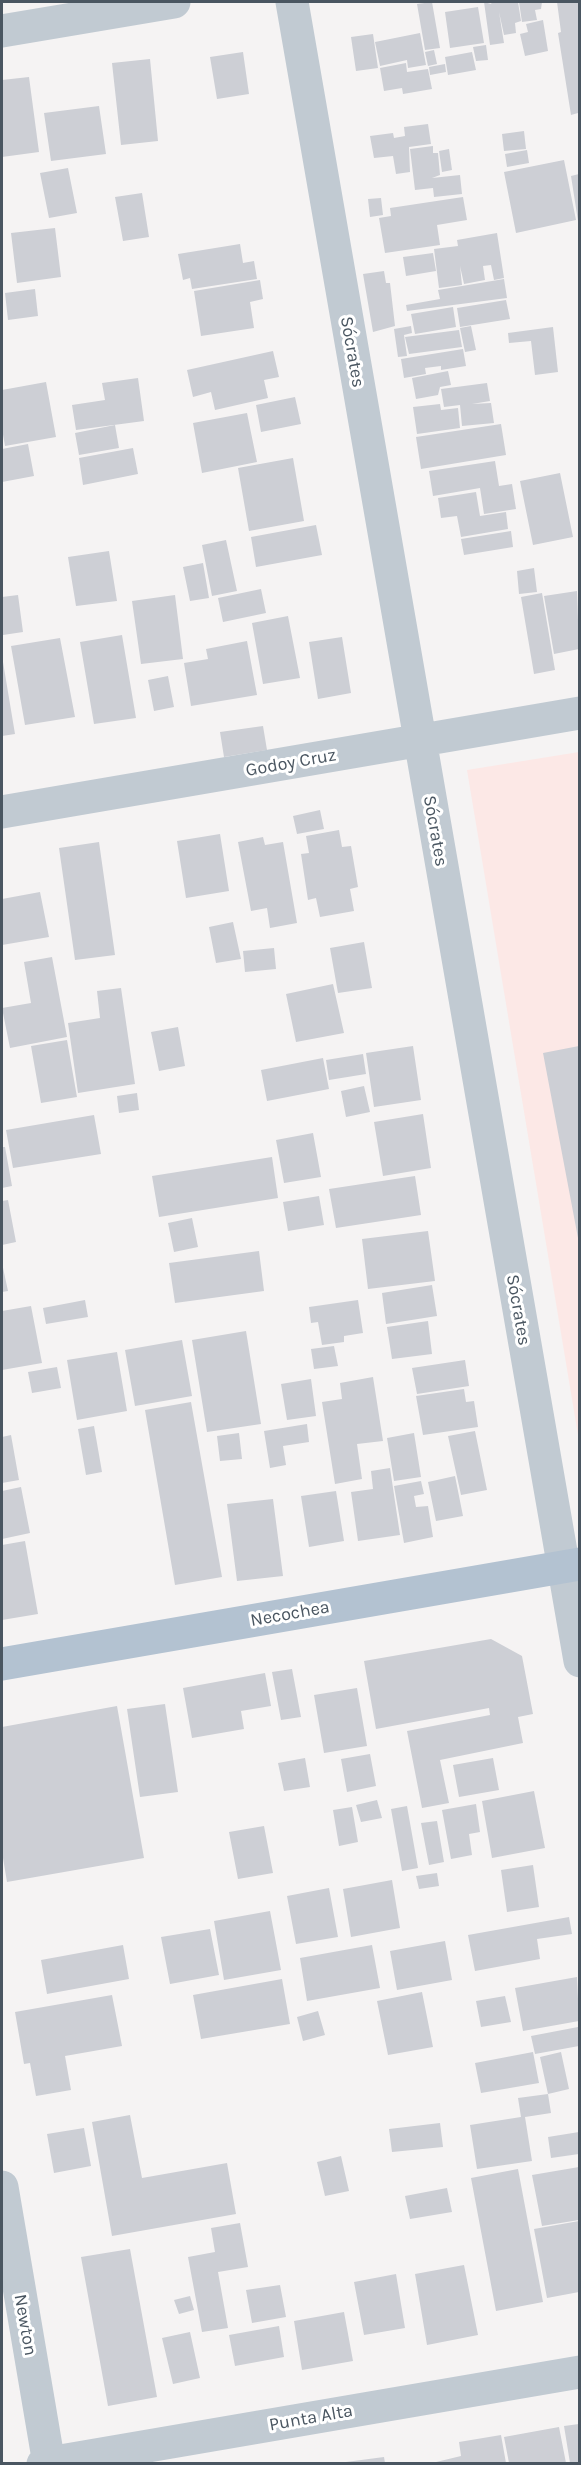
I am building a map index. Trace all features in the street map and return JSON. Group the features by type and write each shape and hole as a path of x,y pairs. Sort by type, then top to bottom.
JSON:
{"main road":[{"name":"Necochea","path":"2,1664 571,1565"}],"street":[{"path":"2,31 174,2"},
{"name":"Sócrates","path":"292,2 420,741 571,1565 579,1661"},
{"name":"Godoy Cruz","path":"2,812 579,714"},
{"name":"Newton","path":"2,2187 47,2463"},
{"name":"Punta Alta","path":"47,2463 579,2372"}],"shaded area":[{"path":"579,752 579,1441 467,770"}],"building":[{"path":"432,2 440,48 425,50 417,4"},
{"path":"484,2 491,4 492,2 518,2 521,21 515,23 516,33 504,35 499,12 504,43 490,45"},
{"path":"519,2 542,2 541,9 535,10 537,20 522,22"},
{"path":"557,2 579,2 579,106 578,113 571,115 558,33 561,32"},
{"path":"478,7 484,43 450,48 445,12"},
{"path":"543,20 548,51 525,56 520,34 528,32 526,24"},
{"path":"420,33 426,65 408,68 407,60 380,66 375,42"},
{"path":"373,34 378,68 356,71 351,37"},
{"path":"486,45 488,60 476,61 473,47"},
{"path":"434,50 437,64 428,66 425,52"},
{"path":"243,52 249,94 217,99 210,57"},
{"path":"472,52 476,70 448,75 445,57"},
{"path":"150,59 158,141 121,145 112,63"},
{"path":"406,63 407,72 428,69 432,89 403,94 402,88 384,91 380,68"},
{"path":"445,64 446,72 430,75 429,67"},
{"path":"29,77 39,152 2,157 2,80"},
{"path":"99,106 106,154 51,161 44,113"},
{"path":"428,124 431,144 409,147 410,172 396,174 393,156 374,158 370,136 393,133 394,138 405,136 404,127"},
{"path":"524,131 526,149 504,151 502,134"},
{"path":"433,146 433,153 438,153 440,175 432,178 460,175 462,194 434,197 433,188 415,190 410,149"},
{"path":"449,149 452,170 442,172 439,151"},
{"path":"527,150 529,163 507,167 505,154"},
{"path":"564,160 576,220 516,233 504,172"},
{"path":"68,168 77,213 49,218 40,173"},
{"path":"579,174 579,220 578,221 571,176"},
{"path":"142,193 149,237 123,241 115,197"},
{"path":"463,197 467,220 437,225 440,245 385,253 379,218 391,216 390,208"},
{"path":"381,198 383,215 370,217 368,199"},
{"path":"55,228 61,277 17,283 11,233"},
{"path":"497,233 504,278 494,280 491,265 483,266 485,280 464,284 460,266 462,285 439,288 434,249 458,246 457,240"},
{"path":"240,244 243,263 254,261 257,279 192,289 190,278 183,280 178,254"},
{"path":"433,253 436,271 406,276 403,257"},
{"path":"384,271 386,283 390,283 395,326 373,332 363,274"},
{"path":"504,279 507,298 407,311 406,305 440,299 438,290"},
{"path":"260,280 263,299 250,302 254,328 201,336 194,291"},
{"path":"35,289 38,316 8,320 5,293"},
{"path":"506,300 510,319 460,327 457,308"},
{"path":"453,307 456,327 415,334 411,314"},
{"path":"411,326 412,333 404,335 407,356 398,357 394,329"},
{"path":"471,326 476,350 465,352 460,328"},
{"path":"553,327 558,372 535,375 531,341 509,343 508,333"},
{"path":"459,330 462,347 409,354 405,337"},
{"path":"463,349 466,366 441,370 441,366 425,368 426,374 404,378 401,359"},
{"path":"273,351 279,377 264,380 268,398 215,410 211,392 193,397 187,370"},
{"path":"448,371 451,385 440,387 438,395 416,399 412,378"},
{"path":"138,378 144,421 76,430 72,405 105,400 102,383"},
{"path":"46,382 56,437 5,446 2,429 2,390"},
{"path":"487,383 490,401 472,404 491,403 494,423 462,426 460,405 444,407 441,389"},
{"path":"295,397 301,424 261,432 256,405"},
{"path":"440,404 441,410 458,408 460,428 417,434 413,407"},
{"path":"247,413 257,462 202,473 193,423"},
{"path":"501,424 506,455 421,469 416,437"},
{"path":"115,425 119,448 79,455 75,433"},
{"path":"28,444 34,476 2,482 2,449"},
{"path":"133,448 138,474 83,485 79,458"},
{"path":"293,458 304,521 249,531 238,468"},
{"path":"495,461 499,486 512,484 516,509 484,514 480,488 433,496 429,471"},
{"path":"560,473 573,537 533,545 520,481"},
{"path":"476,492 480,516 506,512 508,529 461,537 457,516 441,518 438,498"},
{"path":"316,525 322,555 256,567 251,537"},
{"path":"511,531 513,547 464,555 461,539"},
{"path":"226,540 237,591 212,596 202,545"},
{"path":"109,551 117,601 76,606 68,557"},
{"path":"203,563 209,598 190,601 183,567"},
{"path":"534,568 537,592 519,594 517,571"},
{"path":"261,589 266,613 223,622 218,598"},
{"path":"577,591 579,649 554,654 544,596"},
{"path":"542,593 555,670 534,674 521,597"},
{"path":"18,595 23,632 3,635 2,597"},
{"path":"175,595 183,659 141,664 132,601"},
{"path":"288,616 300,678 263,684 252,623"},
{"path":"122,635 136,718 94,724 80,642"},
{"path":"342,637 351,693 318,699 309,642"},
{"path":"60,638 75,717 25,725 11,646"},
{"path":"247,641 257,695 191,706 184,663 208,659 206,649"},
{"path":"2,656 15,734 2,736"},
{"path":"168,676 174,707 154,711 148,680"},
{"path":"263,726 267,750 224,757 220,732"},
{"path":"320,810 324,829 297,834 293,816"},
{"path":"339,830 342,847 351,846 358,887 350,889 354,911 320,917 316,898 308,900 301,854 309,853 306,836"},
{"path":"220,834 229,891 186,898 177,841"},
{"path":"263,837 265,845 283,842 297,923 270,928 267,908 251,911 238,842"},
{"path":"99,842 115,955 75,960 59,848"},
{"path":"40,892 49,937 2,945 2,899"},
{"path":"233,922 241,959 216,963 209,927"},
{"path":"364,942 372,988 338,993 330,948"},
{"path":"274,948 276,969 245,972 243,951"},
{"path":"52,957 67,1037 10,1048 2,1008 31,1003 24,962"},
{"path":"333,984 344,1033 296,1042 286,994"},
{"path":"121,988 135,1084 78,1093 68,1023 100,1018 97,991"},
{"path":"178,1027 185,1066 159,1071 151,1032"},
{"path":"67,1040 77,1097 41,1103 31,1046"},
{"path":"413,1046 421,1100 374,1107 366,1053"},
{"path":"579,1046 579,1238 578,1238 543,1053"},
{"path":"363,1054 366,1074 329,1080 326,1060"},
{"path":"323,1058 329,1089 267,1101 261,1070"},
{"path":"364,1086 370,1112 346,1117 341,1091"},
{"path":"137,1093 139,1110 119,1113 117,1096"},
{"path":"423,1114 431,1168 383,1176 374,1122"},
{"path":"94,1115 101,1154 13,1168 6,1130"},
{"path":"313,1133 321,1177 284,1183 276,1140"},
{"path":"2,1147 5,1147 12,1186 2,1188"},
{"path":"272,1157 278,1198 159,1217 152,1176"},
{"path":"415,1176 421,1215 336,1228 329,1189"},
{"path":"319,1196 324,1225 288,1231 283,1202"},
{"path":"8,1200 16,1242 2,1245 2,1201"},
{"path":"192,1218 198,1247 174,1252 168,1223"},
{"path":"428,1231 435,1281 368,1289 362,1239"},
{"path":"259,1251 264,1291 175,1303 169,1263"},
{"path":"2,1263 8,1291 2,1292"},
{"path":"432,1285 437,1316 386,1324 382,1293"},
{"path":"85,1300 88,1317 46,1324 43,1308"},
{"path":"358,1300 363,1333 344,1336 344,1342 322,1345 318,1322 311,1323 309,1307"},
{"path":"31,1306 42,1363 2,1370 2,1311"},
{"path":"428,1321 432,1354 392,1359 387,1327"},
{"path":"246,1331 261,1424 207,1432 192,1340"},
{"path":"182,1340 192,1396 135,1406 125,1350"},
{"path":"334,1346 338,1366 314,1369 311,1349"},
{"path":"117,1352 127,1411 77,1420 67,1360"},
{"path":"465,1360 469,1386 417,1394 412,1368"},
{"path":"57,1367 61,1388 32,1393 28,1372"},
{"path":"373,1377 383,1441 357,1444 362,1479 335,1484 322,1402 342,1399 340,1383"},
{"path":"311,1379 316,1416 287,1420 281,1384"},
{"path":"464,1389 466,1402 474,1401 478,1427 423,1435 416,1396"},
{"path":"191,1402 222,1577 175,1585 145,1410"},
{"path":"307,1424 309,1442 283,1446 286,1465 270,1468 264,1431"},
{"path":"94,1426 102,1472 86,1475 78,1429"},
{"path":"475,1431 487,1490 461,1495 448,1436"},
{"path":"239,1433 242,1459 220,1461 217,1436"},
{"path":"414,1433 421,1477 394,1481 387,1438"},
{"path":"11,1435 19,1480 2,1483 2,1437"},
{"path":"390,1468 400,1535 358,1541 351,1492 373,1489 371,1471"},
{"path":"455,1476 463,1516 436,1521 428,1482"},
{"path":"421,1481 424,1494 414,1496 416,1507 428,1506 433,1537 404,1543 394,1486"},
{"path":"21,1487 30,1533 2,1539 2,1491"},
{"path":"336,1491 344,1541 309,1547 301,1496"},
{"path":"273,1499 283,1576 237,1581 227,1504"},
{"path":"25,1541 38,1614 2,1620 2,1545"},
{"path":"491,1639 522,1656 533,1714 518,1717 523,1743 440,1760 449,1803 422,1808 407,1731 490,1715 489,1708 376,1729 364,1661"},
{"path":"292,1669 301,1717 281,1720 272,1672"},
{"path":"265,1673 271,1706 241,1711 244,1729 192,1738 183,1688"},
{"path":"357,1688 367,1746 324,1753 314,1695"},
{"path":"165,1704 178,1792 140,1797 127,1709"},
{"path":"117,1706 144,1858 7,1882 2,1852 2,1727"},
{"path":"370,1754 376,1786 347,1792 341,1759"},
{"path":"305,1758 310,1787 284,1791 278,1763"},
{"path":"493,1758 499,1790 459,1797 453,1765"},
{"path":"534,1791 545,1848 492,1858 482,1801"},
{"path":"377,1800 382,1818 361,1822 356,1805"},
{"path":"476,1804 480,1832 469,1834 472,1855 451,1859 442,1810"},
{"path":"407,1806 418,1868 402,1871 391,1809"},
{"path":"352,1807 358,1842 339,1846 333,1810"},
{"path":"437,1821 444,1862 429,1865 421,1823"},
{"path":"264,1826 273,1873 238,1879 229,1832"},
{"path":"533,1865 539,1907 507,1912 501,1870"},
{"path":"437,1873 439,1886 419,1889 416,1876"},
{"path":"392,1880 400,1928 351,1937 343,1889"},
{"path":"329,1888 338,1937 296,1944 287,1896"},
{"path":"270,1911 281,1970 224,1980 214,1921"},
{"path":"569,1917 572,1934 537,1939 540,1959 475,1971 468,1935"},
{"path":"210,1929 219,1975 170,1984 161,1937"},
{"path":"445,1941 452,1980 397,1990 390,1951"},
{"path":"123,1945 129,1979 47,1994 41,1960"},
{"path":"372,1945 380,1988 307,2001 300,1958"},
{"path":"577,1977 579,2021 523,2031 515,1988"},
{"path":"282,1979 290,2024 201,2039 193,1995"},
{"path":"422,1992 433,2047 388,2055 377,2001"},
{"path":"112,1995 122,2046 65,2056 71,2090 36,2096 30,2063 24,2064 15,2012"},
{"path":"505,1996 511,2022 481,2027 476,2001"},
{"path":"318,2011 325,2035 303,2041 297,2017"},
{"path":"578,2027 579,2046 535,2054 531,2036"},
{"path":"533,2052 539,2083 481,2093 475,2063"},
{"path":"561,2052 569,2089 548,2094 540,2057"},
{"path":"548,2094 551,2113 525,2117 532,2161 477,2169 470,2125 521,2117 518,2098"},
{"path":"130,2115 142,2178 227,2163 236,2214 112,2236 92,2122"},
{"path":"440,2123 443,2147 392,2152 389,2129"},
{"path":"84,2128 91,2166 54,2173 47,2134"},
{"path":"579,2132 579,2154 551,2158 548,2137"},
{"path":"341,2156 349,2191 325,2196 317,2162"},
{"path":"579,2167 579,2220 542,2226 532,2175"},
{"path":"518,2169 543,2302 496,2311 471,2178"},
{"path":"447,2188 452,2212 410,2219 405,2196"},
{"path":"579,2221 579,2292 547,2298 534,2229"},
{"path":"240,2223 248,2267 218,2272 228,2328 202,2332 188,2257 215,2252 211,2228"},
{"path":"130,2249 157,2397 108,2406 81,2257"},
{"path":"464,2265 478,2335 427,2345 415,2274"},
{"path":"396,2274 405,2328 364,2335 354,2282"},
{"path":"280,2285 286,2317 252,2323 246,2290"},
{"path":"190,2296 194,2310 179,2314 174,2300"},
{"path":"344,2312 353,2361 302,2370 294,2321"},
{"path":"279,2326 284,2357 235,2366 229,2335"},
{"path":"190,2332 200,2378 173,2384 162,2338"},
{"path":"579,2424 579,2463 570,2463 564,2426"},
{"path":"559,2427 566,2463 509,2463 504,2437"},
{"path":"501,2435 506,2463 432,2463 461,2456 459,2442"},
{"path":"384,2457 385,2463 346,2463 346,2462"}]}
